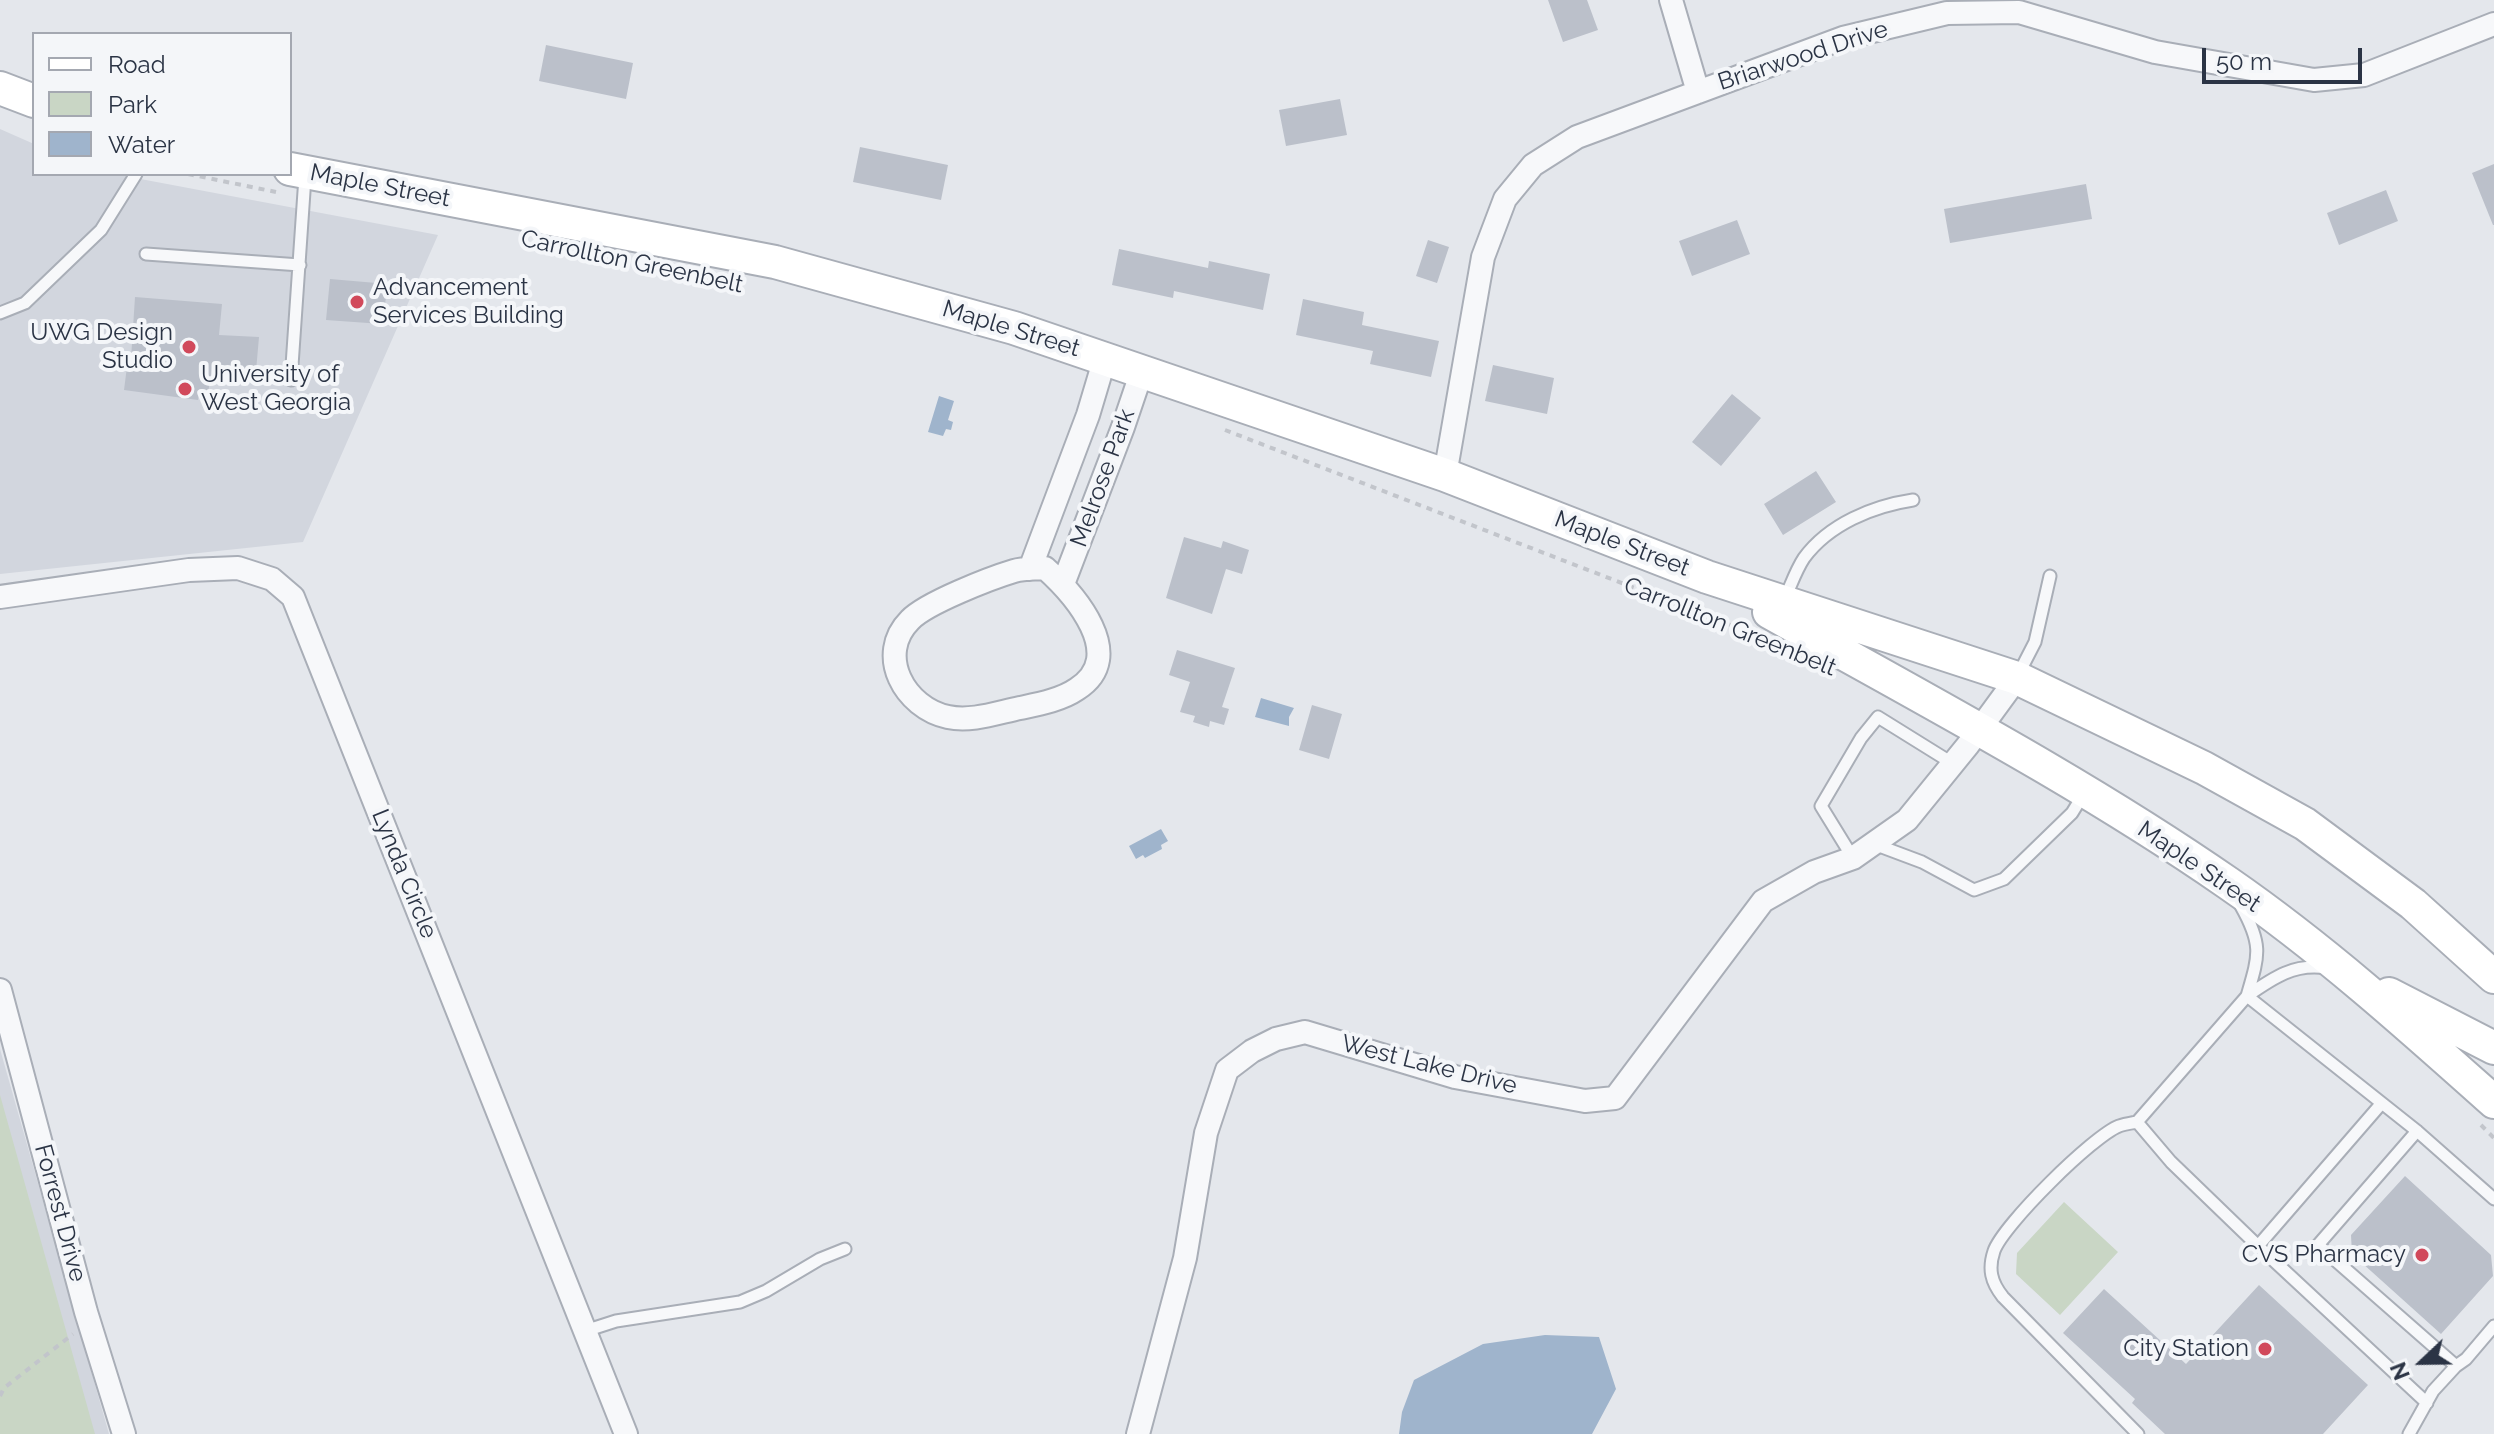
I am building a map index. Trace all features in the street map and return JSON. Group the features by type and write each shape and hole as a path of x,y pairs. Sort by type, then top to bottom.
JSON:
{"main road":[{"path":"0,88 32,100"},
{"name":"Maple Street","path":"300,179 775,262 1014,328 1445,475 1707,577 2017,678 2204,768 2305,824 2413,904 2494,977"},
{"name":"Maple Street","path":"1707,577 1980,729 2229,884 2349,976 2494,1102"},
{"path":"2349,976 2494,1048"}],"street":[{"path":"1671,0 1698,92"},
{"name":"Briarwood Drive","path":"1445,475 1483,257 1505,199 1533,165 1577,137 1843,38 1947,13 2019,12 2155,52 2314,80 2364,75 2494,24"},
{"name":"Melrose Park","path":"1030,569 1088,415 1105,358"},
{"name":"Melrose Park","path":"1063,584 1142,371"},
{"name":"Lynda Circle","path":"0,597 189,570 238,568 272,579 293,597 626,1434"},
{"path":"1045,568 1074,597 1097,639 1099,653 1090,678 1063,697 968,719 932,713 919,704 904,688 894,662 894,646 910,620 923,609 1017,570 1030,569 1045,568"},
{"name":"West Lake Drive","path":"1138,1434 1185,1258 1206,1133 1227,1070 1252,1051 1276,1039 1305,1032 1455,1077 1585,1101 1615,1098 1763,901 1814,872 1853,858 1907,820 2017,678"},
{"name":"Forrest Drive","path":"0,990 86,1312 124,1434"}],"lane":[{"path":"0,313 25,303 101,230 135,176"},
{"path":"291,380 300,265 300,179"},
{"path":"146,254 300,265"},
{"path":"1783,602 1803,560 1822,538 1883,505 1913,500"},
{"path":"2017,678 2035,642 2050,576"},
{"path":"1853,858 1821,806 1861,738 1878,717 1952,763"},
{"path":"1873,844 1922,862 1974,890 2004,879 2072,813 2085,792"},
{"path":"2229,884 2251,923 2259,954 2247,996"},
{"path":"2138,1434 2003,1297 1991,1275 1995,1247 2037,1197 2082,1152 2118,1126 2137,1122 2247,996 2279,974 2292,969 2314,966 2349,976"},
{"path":"2247,996 2417,1131 2494,1199"},
{"path":"2258,1246 2381,1104"},
{"path":"2137,1122 2171,1162 2427,1403"},
{"path":"2417,1131 2318,1245 2456,1366"},
{"path":"585,1331 616,1321 740,1302 845,1249"},
{"path":"2413,1433 2433,1391 2494,1326"}],"path":[{"path":"233,176 300,179"},
{"name":"Carrollton Greenbelt","path":"1218,427 1760,637"},
{"path":"0,1396 4,1388 76,1332 86,1312"}],"shaded area":[{"name":"University of West Georgia","path":"0,129 32,143 32,176 125,176 438,235 303,542 0,574"},
{"path":"0,1049 109,1434 0,1434"}],"green space":[{"path":"0,1095 95,1434 0,1434"},
{"path":"2064,1202 2118,1252 2060,1315 2016,1274 2017,1253"}],"water":[{"path":"939,396 954,401 948,420 953,422 951,430 946,429 943,436 928,432"},
{"path":"1261,698 1294,708 1289,717 1289,726 1255,717"},
{"path":"1161,829 1168,841 1161,845 1162,849 1136,859 1129,846"},
{"path":"1545,1335 1599,1337 1616,1389 1592,1434 1399,1434 1402,1412 1414,1380 1483,1344"}],"building":[{"path":"1548,0 1587,0 1598,30 1563,42"},
{"path":"546,45 633,63 626,99 539,81"},
{"path":"1340,99 1347,135 1286,146 1279,110"},
{"path":"860,147 948,165 941,200 853,182"},
{"path":"2494,164 2494,225 2493,225 2472,173"},
{"path":"2086,184 2092,219 1950,243 1944,209"},
{"path":"2386,190 2398,221 2339,245 2327,213"},
{"path":"1737,220 1750,254 1692,276 1679,241"},
{"path":"1428,240 1449,247 1437,283 1416,276"},
{"path":"1119,249 1208,268 1209,261 1270,274 1263,310 1174,291 1173,298 1112,285"},
{"name":"Advancement Services Building","path":"330,279 388,284 382,324 326,320"},
{"name":"UWG Design Studio","path":"135,297 222,304 219,335 259,337 256,371 212,368 208,393 199,392 198,400 124,390 128,359 131,359"},
{"path":"1303,299 1364,312 1362,325 1439,341 1431,377 1370,364 1373,351 1296,335"},
{"path":"1493,365 1554,378 1547,414 1485,401"},
{"path":"1732,394 1761,418 1721,466 1692,442"},
{"path":"1816,471 1836,502 1783,535 1764,504"},
{"path":"1184,537 1221,548 1223,541 1249,550 1242,574 1226,569 1212,614 1166,598"},
{"path":"1177,650 1235,668 1222,707 1229,709 1224,725 1210,721 1209,727 1193,722 1195,716 1180,712 1190,682 1169,675"},
{"path":"1312,705 1342,714 1329,759 1299,750"},
{"name":"CVS Pharmacy","path":"2405,1176 2491,1255 2493,1276 2441,1334 2352,1254 2351,1235"},
{"name":"City Station","path":"2259,1285 2368,1385 2323,1434 2165,1434 2132,1403 2135,1399 2063,1333 2104,1289 2186,1364"}],"place":[{"name":"Advancement Services Building","path":"357,302"},
{"name":"UWG Design Studio","path":"189,347"},
{"name":"University of West Georgia","path":"185,389"},
{"name":"CVS Pharmacy","path":"2422,1255"},
{"name":"City Station","path":"2265,1349"}]}
